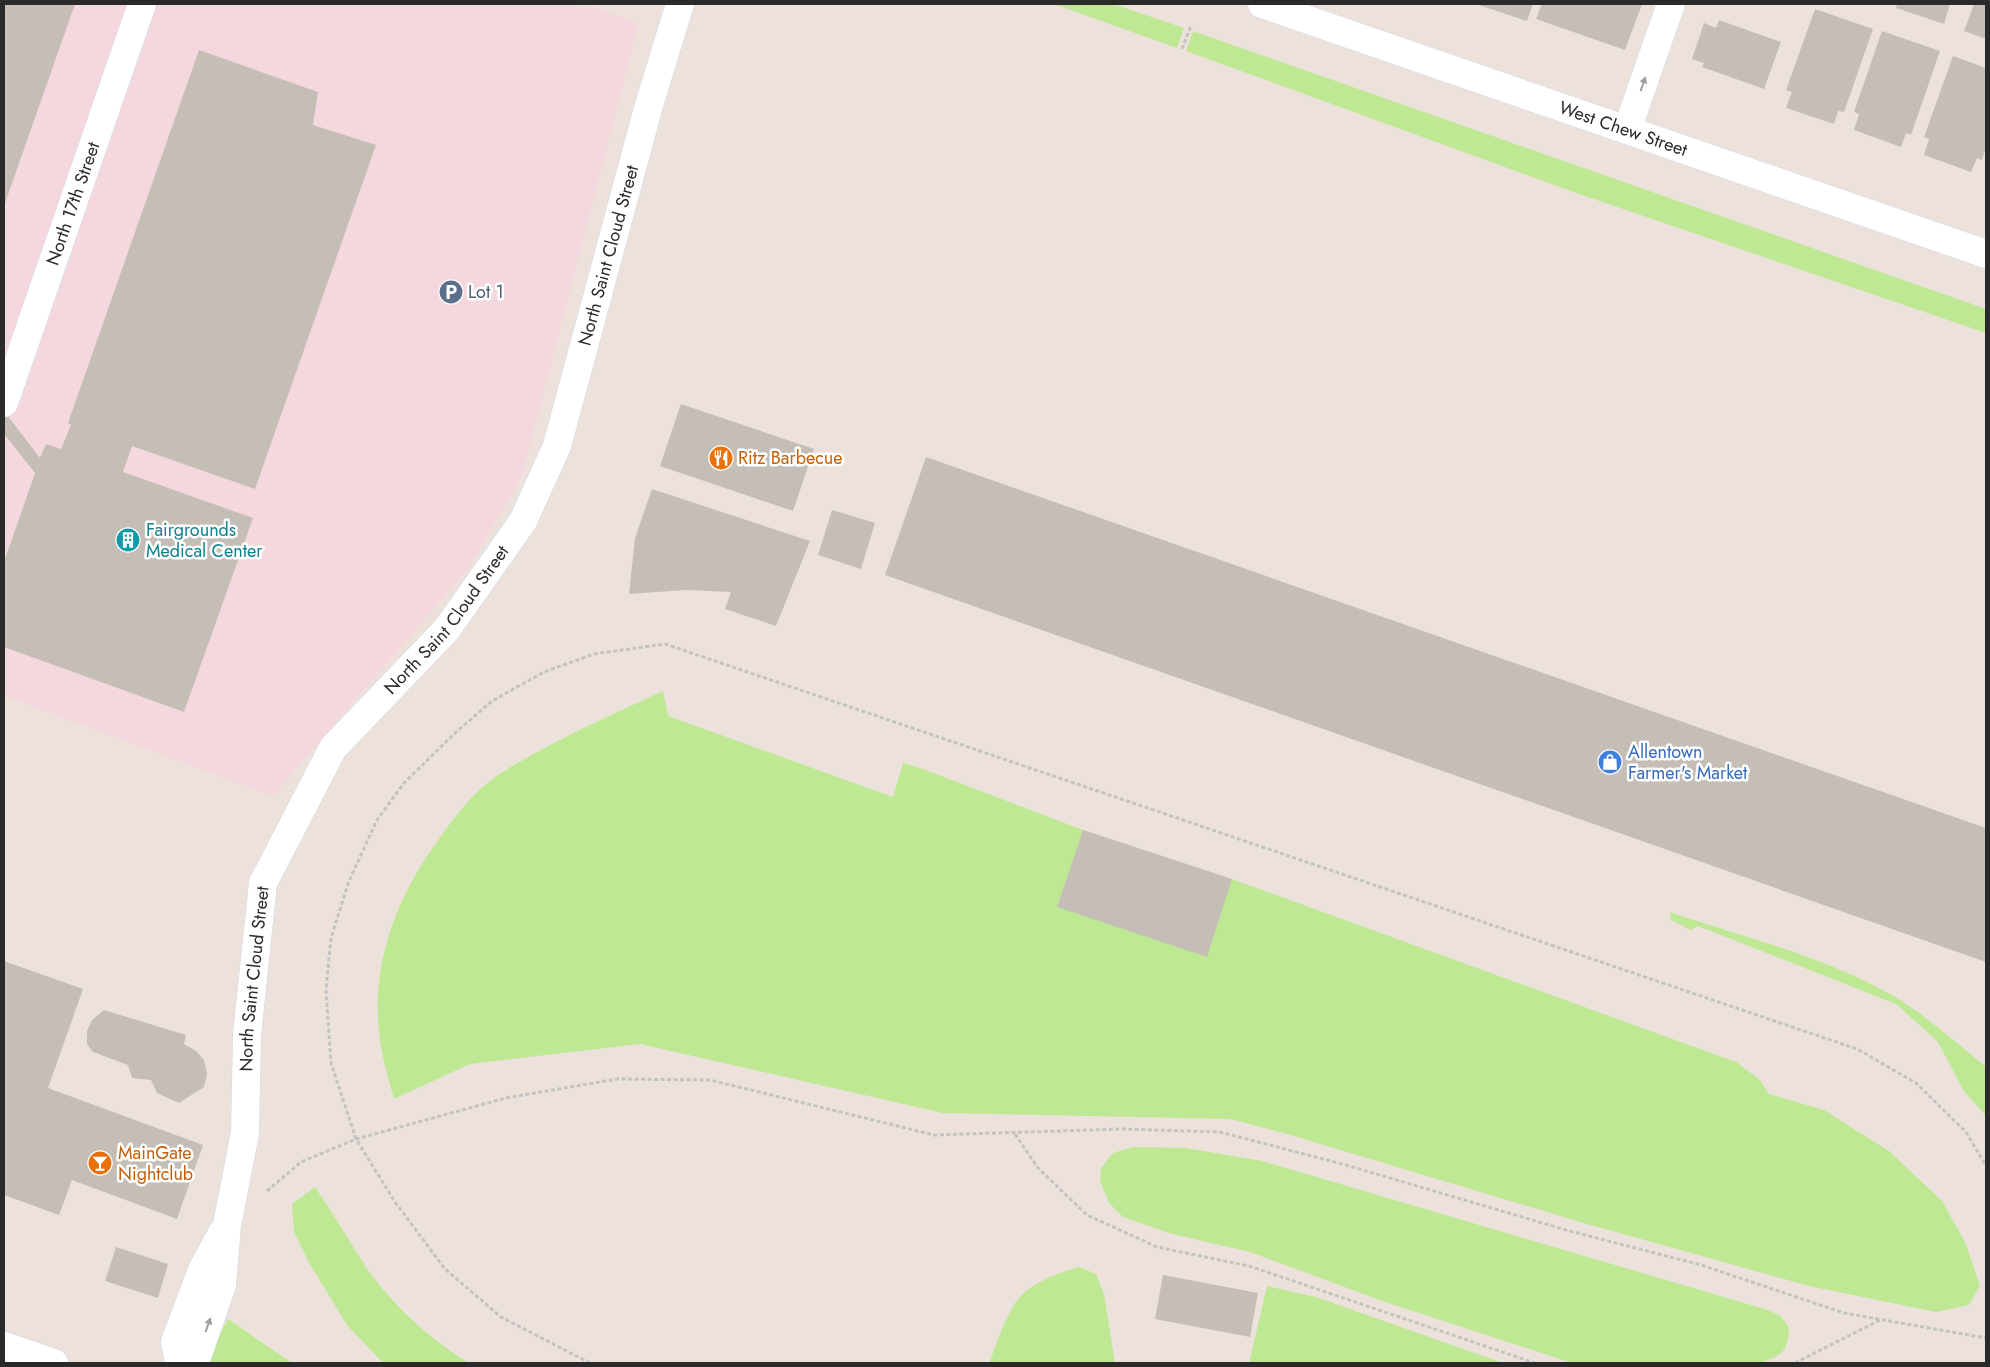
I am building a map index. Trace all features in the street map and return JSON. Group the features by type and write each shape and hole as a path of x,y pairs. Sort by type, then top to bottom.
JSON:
{"street":[{"name":"North 17th Street","path":"4,403 142,4"},
{"name":"North Saint Cloud Street","path":"181,1363 175,1342 202,1270 227,1225 245,1133 247,1035 263,883 333,748 447,629 523,521 557,446 644,124 680,4"},
{"name":"West Chew Street","path":"1262,4 1986,254"},
{"path":"1627,130 1671,4"},
{"path":"4,1346 54,1363"}],"path":[{"path":"1182,50 1191,26"},
{"path":"590,1363 501,1317 445,1270 395,1202 356,1139 331,1063 326,990 331,938 349,881 376,820 404,783 455,732 492,701 544,672 594,654 665,644 1857,1049 1916,1083 1966,1132 1986,1166"},
{"path":"264,1194 301,1162 356,1139 506,1098 617,1079 710,1080 934,1135 1015,1134 1122,1129 1220,1132 1346,1165 1566,1230 1701,1265 1844,1313 1986,1338"},
{"path":"1015,1134 1038,1168 1087,1215 1148,1243 1249,1266 1535,1363"},
{"path":"1795,1363 1881,1320"}],"shaded area":[{"path":"4,4 570,4 584,9 589,6 639,23 522,477 468,569 273,796 4,696"}],"green space":[{"path":"1054,4 1113,4 1184,28 1177,48"},
{"path":"1193,31 1986,309 1986,333 1582,195 1186,51"},
{"path":"663,691 668,716 893,797 903,763 923,769 1083,830 1232,879 1736,1062 1759,1079 1769,1094 1824,1110 1889,1151 1942,1201 1966,1244 1980,1286 1969,1305 1936,1312 1809,1286 1587,1224 1287,1134 1230,1119 943,1113 640,1044 470,1064 394,1099 383,1058 378,1023 381,967 397,913 423,863 445,830 466,804 489,781 558,741"},
{"path":"1669,912 1753,938 1809,958 1864,981 1903,1002 1940,1029 1986,1067 1986,1116 1963,1090 1938,1042 1896,1004 1698,926 1691,930 1671,920"},
{"path":"1133,1147 1186,1148 1262,1161 1768,1310 1781,1316 1789,1328 1787,1343 1778,1355 1759,1363 1572,1363 1385,1302 1250,1252 1172,1234 1123,1217 1109,1203 1100,1181 1101,1168 1113,1153"},
{"path":"315,1187 366,1267 388,1295 427,1333 469,1363 383,1363 347,1325 308,1261 294,1232 292,1204"},
{"path":"1079,1267 1096,1274 1104,1294 1115,1363 990,1363 1001,1330 1018,1299 1038,1283"},
{"path":"1267,1286 1316,1297 1503,1363 1249,1363"},
{"path":"228,1319 292,1363 205,1363"}],"building":[{"path":"4,4 75,4 4,206"},
{"path":"1476,4 1533,4 1527,21"},
{"path":"1542,4 1642,4 1625,50 1536,19"},
{"path":"1897,4 1950,4 1944,24 1896,8"},
{"path":"1974,4 1986,4 1986,39 1964,31"},
{"path":"1815,9 1873,29 1844,112 1838,111 1834,124 1786,108 1792,92 1786,90"},
{"path":"1719,20 1781,42 1764,89 1702,67 1704,63 1692,59 1704,23 1716,28"},
{"path":"1882,31 1940,51 1911,135 1906,133 1901,147 1854,130 1859,114 1854,112"},
{"name":"Fairgrounds Medical Center","path":"199,50 318,92 313,125 376,145 255,489 132,446 123,472 253,518 184,712 4,647 4,562 35,473 4,434 4,411 40,458 46,444 61,449 71,425 68,423"},
{"path":"1953,56 1986,68 1986,147 1982,160 1977,158 1971,172 1924,155 1929,139 1924,137"},
{"path":"681,404 814,449 793,511 660,466"},
{"name":"Allentown Farmer's Market","path":"926,457 1986,828 1986,962 885,575"},
{"path":"652,489 810,541 776,626 725,609 731,592 686,590 629,594 635,538"},
{"path":"832,510 875,523 861,569 818,555"},
{"path":"1083,830 1232,879 1207,957 1057,907"},
{"name":"MainGate Nightclub","path":"4,961 83,989 48,1088 203,1145 177,1219 72,1180 59,1215 4,1195"},
{"path":"104,1010 186,1035 184,1044 196,1051 204,1060 207,1074 204,1087 179,1103 157,1093 151,1080 132,1078 128,1065 93,1052 87,1044 87,1031 92,1020"},
{"path":"116,1247 168,1264 158,1298 105,1281"},
{"path":"1163,1275 1258,1293 1250,1337 1155,1319"}],"place":[{"name":"Lot 1","path":"451,292"},
{"name":"Ritz Barbecue","path":"721,458"},
{"name":"Fairgrounds Medical Center","path":"128,540"},
{"name":"Allentown Farmer's Market","path":"1610,762"},
{"name":"MainGate Nightclub","path":"100,1163"}]}
